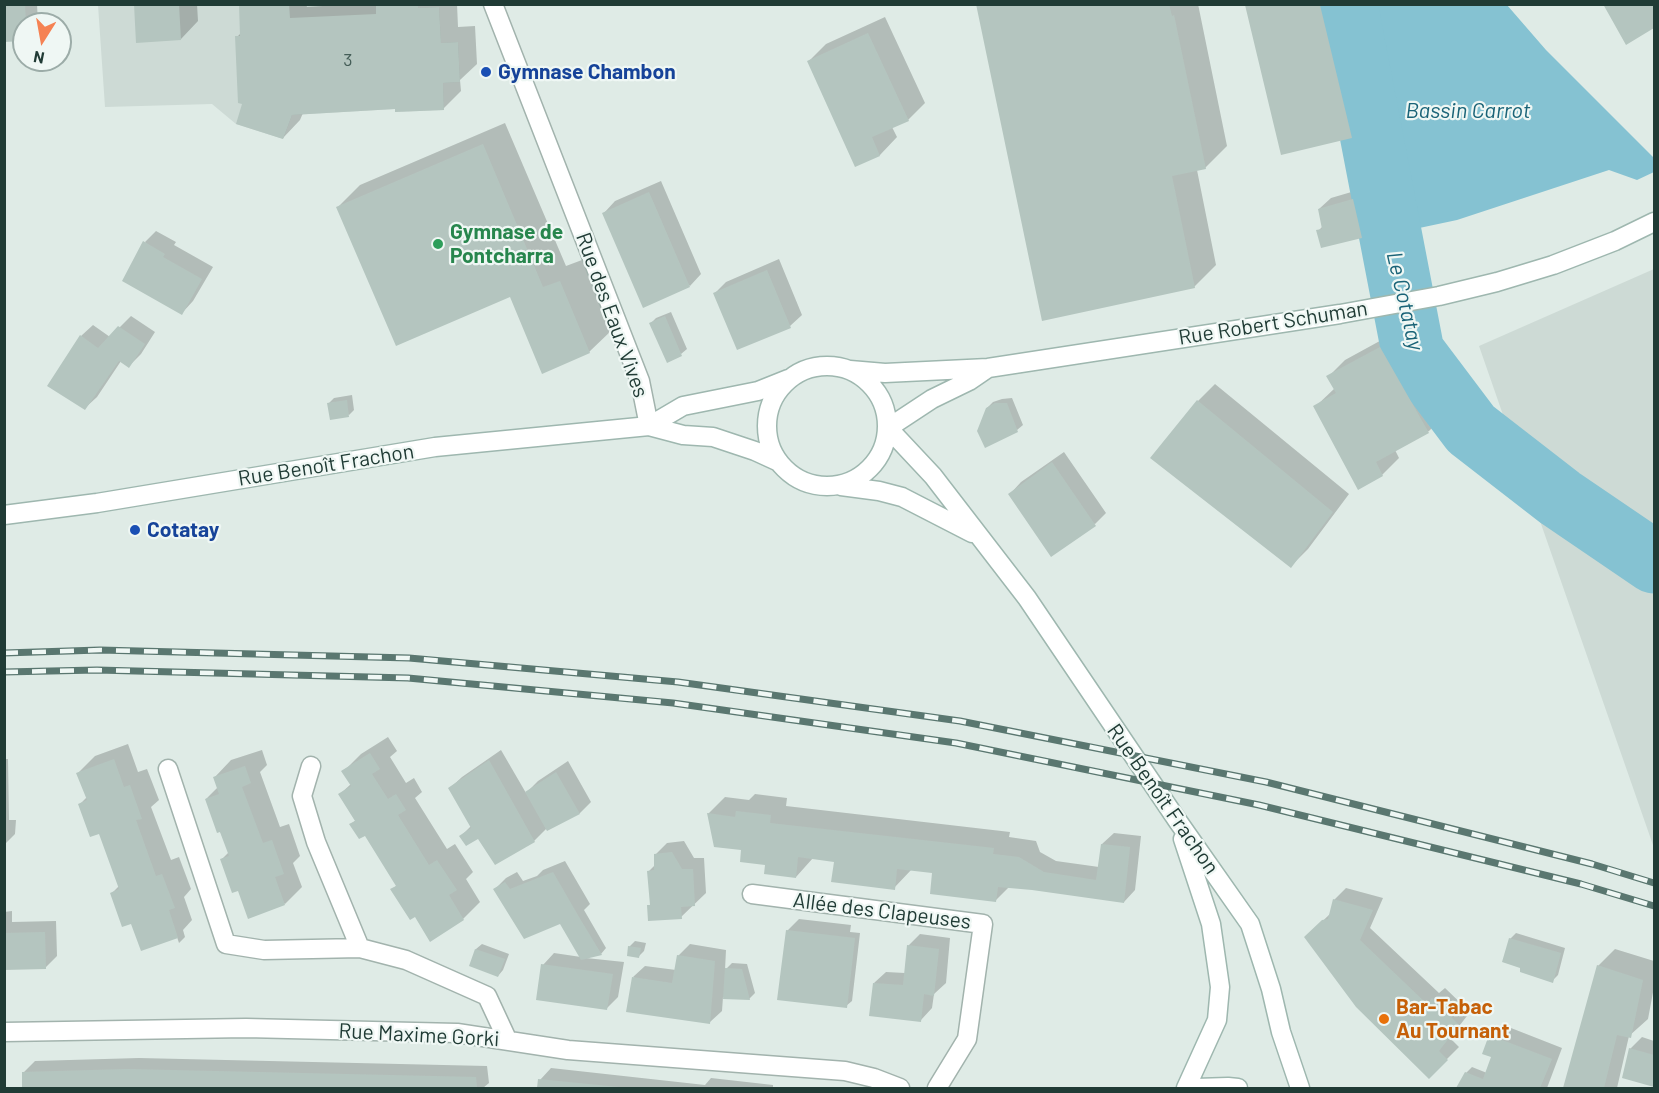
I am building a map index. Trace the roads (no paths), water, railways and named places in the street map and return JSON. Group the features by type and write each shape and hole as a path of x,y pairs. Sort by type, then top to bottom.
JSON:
{"main road":[{"name":"Rue des Eaux Vives","path":"493,4 640,381 649,426"},
{"name":"Rue Robert Schuman","path":"850,370 885,373 988,368 1329,316 1439,296 1553,265 1615,241 1654,222"},
{"path":"819,366 835,366 850,370 866,380 878,393 886,410 888,428 881,455 873,466 857,478 838,485 821,486 805,482 791,474 779,462 768,438 769,412 774,399 790,378 804,370 819,366"},
{"name":"Rue Robert Schuman","path":"888,428 932,399 969,381 988,368"},
{"name":"Rue Benoît Frachon","path":"649,426 683,406 758,391 790,378"},
{"name":"Rue Benoît Frachon","path":"4,515 97,503 435,447 649,426 683,435 713,437 779,462"},
{"name":"Rue Benoît Frachon","path":"888,428 933,476 976,535 1027,598 1250,924 1300,1089"},
{"name":"Rue Benoît Frachon","path":"838,485 902,497 976,535"},
{"path":"311,766 302,796 316,842 360,948"},
{"path":"168,769 226,944 264,950 360,948 406,960 488,996 507,1039"},
{"path":"1177,820 1211,924 1220,987 1217,1020 1186,1089"},
{"name":"Allée des Clapeuses","path":"752,894 983,924 967,1039 938,1089"},
{"name":"Rue Maxime Gorki","path":"4,1032 246,1028 457,1033 568,1050 844,1071 874,1078 900,1089"},
{"path":"1196,1089 1228,1087 1238,1089"}],"water":[{"name":"Bassin Carrot","path":"1346,5 1507,5 1546,50 1654,158 1654,172 1637,180 1609,170 1457,220 1391,234"}],"waterway":[{"name":"Le Cotatay","path":"1346,4 1413,352 1471,429 1560,498 1654,562"}],"railway":[{"path":"4,653 100,650 409,658 678,682 960,721 1266,782 1592,864 1654,883"},
{"path":"4,672 97,670 408,678 673,703 956,743 1259,805 1581,884 1654,906"}],"place":[{"name":"Gymnase Chambon","path":"486,72"},
{"name":"Gymnase de Pontcharra","path":"438,244"},
{"name":"Cotatay","path":"135,530"},
{"name":"Bar-Tabac Au Tournant","path":"1384,1019"}]}
